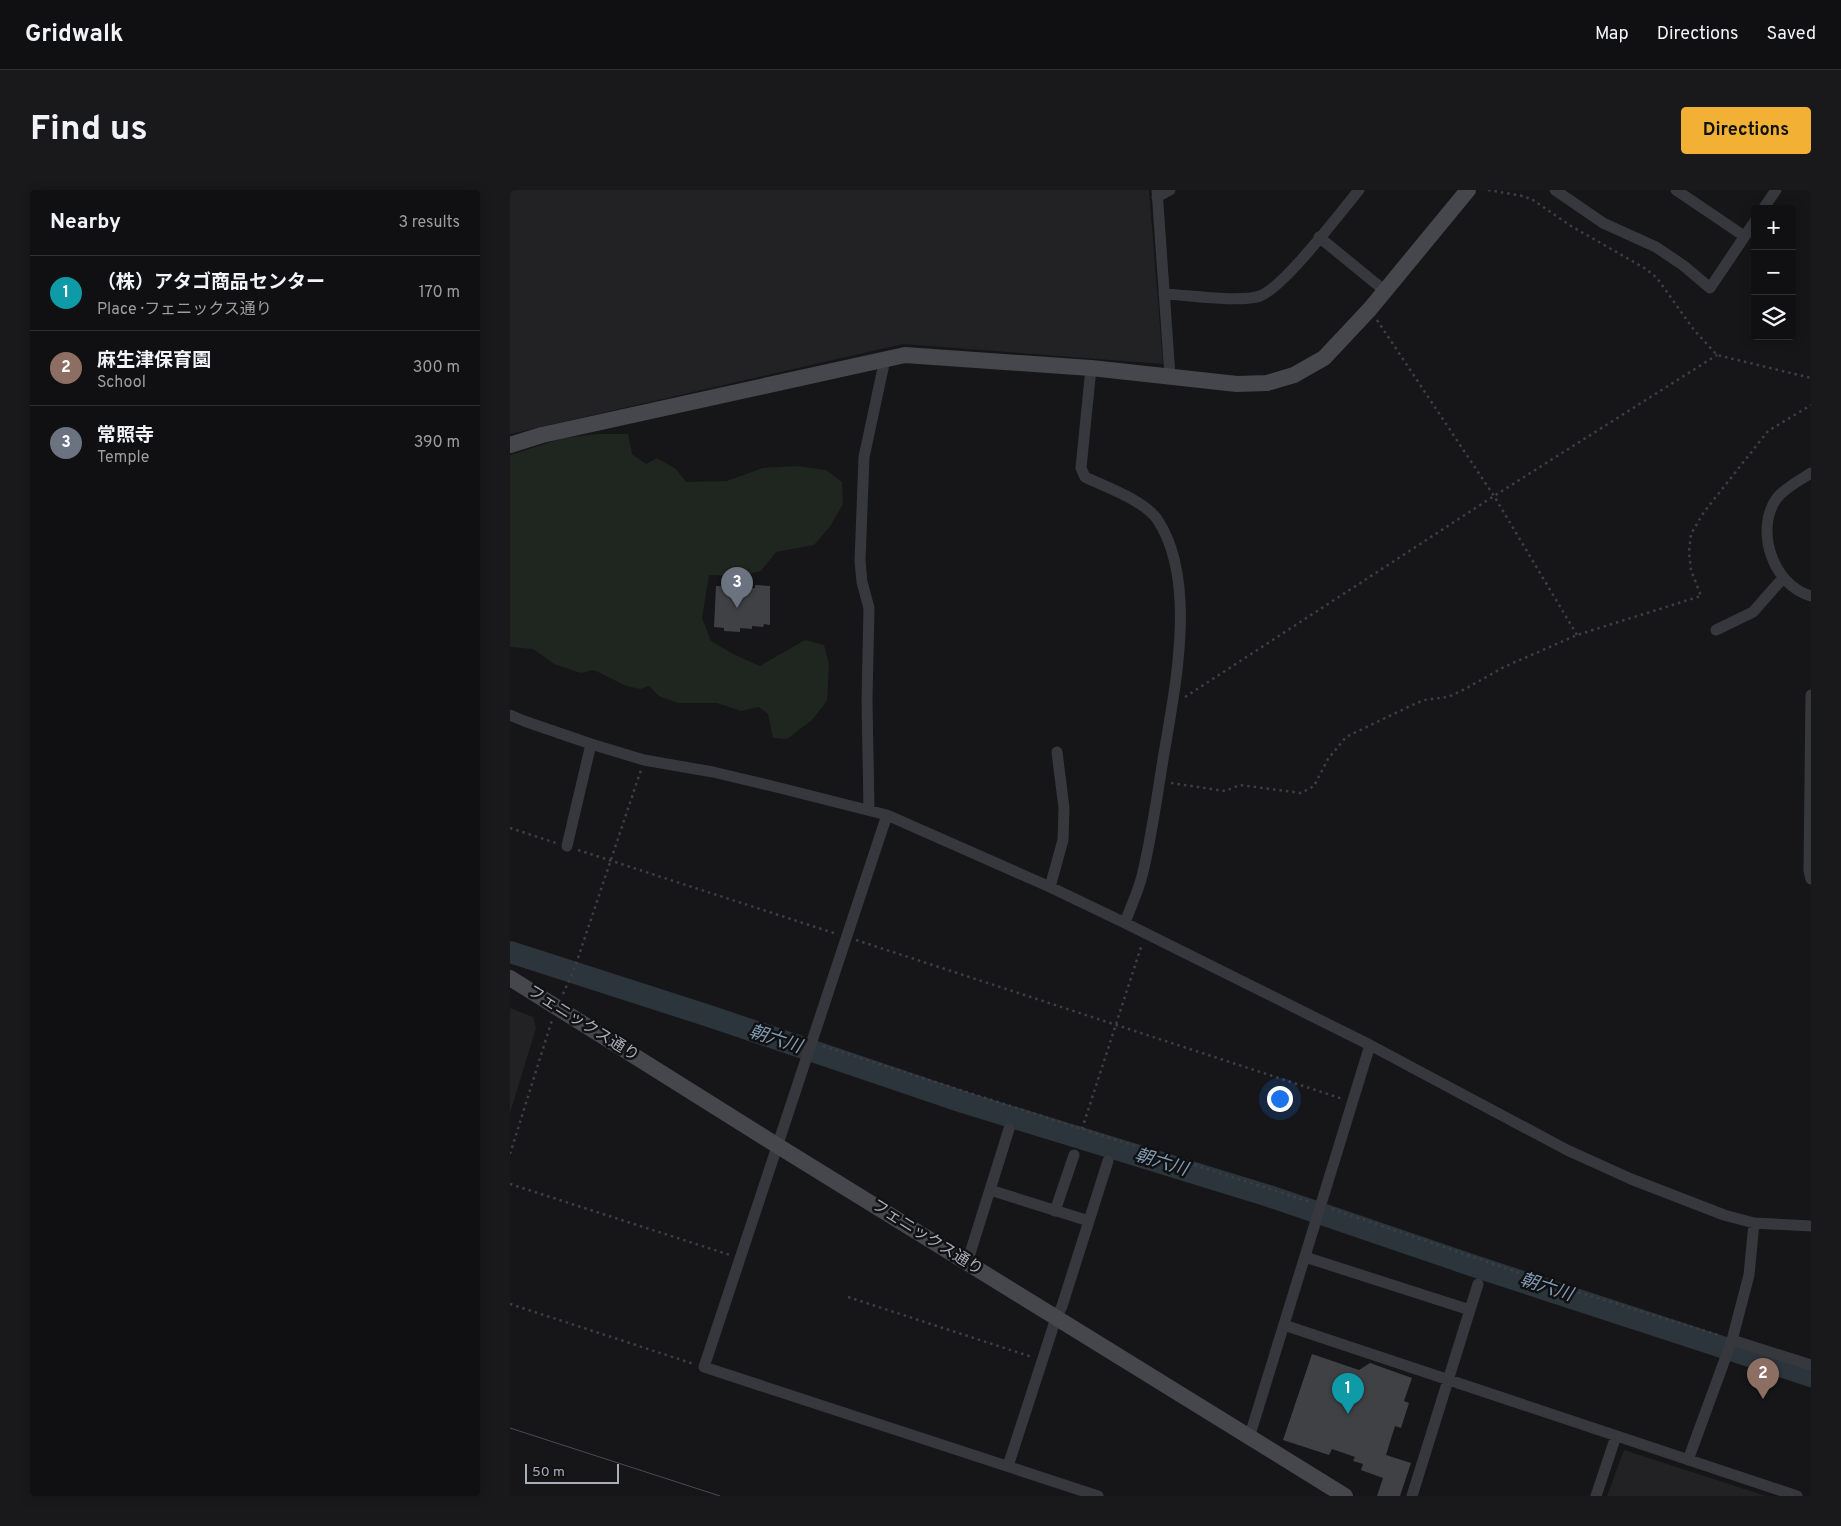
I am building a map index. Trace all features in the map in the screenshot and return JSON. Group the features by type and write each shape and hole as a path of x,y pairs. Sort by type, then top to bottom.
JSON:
{"street":[{"path":"1170,190 1157,194 1170,376"},
{"path":"1164,294 1244,299 1260,296 1275,286 1319,238 1359,190"},
{"path":"510,445 542,435 884,359 917,354 1091,368 1237,384 1267,383 1294,375 1324,358 1370,309 1468,190"},
{"path":"1555,190 1603,224 1656,247 1684,266 1710,288 1751,226"},
{"path":"1676,190 1744,236"},
{"path":"1766,205 1776,190"},
{"path":"1319,238 1385,291"},
{"path":"869,810 867,700 869,608 862,582 860,561 864,457 884,359"},
{"path":"1091,368 1081,468 1085,477 1144,507 1156,518 1170,546 1176,567 1180,600 1180,640 1173,703 1160,782 1141,878 1125,923"},
{"path":"1811,473 1795,482 1778,498 1770,513 1768,534 1772,558 1783,578 1802,593 1811,596"},
{"path":"1716,630 1753,612 1783,578"},
{"path":"1811,696 1809,871 1811,879"},
{"path":"510,715 591,744 644,760 722,774 887,815 1050,887 1125,923 1370,1045 1566,1150 1631,1179 1724,1215 1754,1223 1811,1226"},
{"path":"567,846 591,744"},
{"path":"1050,887 1063,840 1064,808 1057,752"},
{"path":"887,815 704,1367 1098,1496"},
{"name":"フェニックス通り","path":"510,978 1345,1496"},
{"path":"1249,1438 1370,1045"},
{"path":"967,1262 1009,1129"},
{"path":"1056,1211 1074,1155"},
{"path":"1008,1466 1108,1161"},
{"path":"990,1190 1089,1221"},
{"path":"1688,1460 1730,1346 1750,1275 1754,1223"},
{"path":"1305,1257 1470,1310"},
{"path":"1412,1496 1478,1284"},
{"path":"1284,1325 1797,1496"},
{"path":"1730,1346 1811,1365"},
{"path":"1596,1496 1616,1436"}],"path":[{"path":"1488,190 1533,200 1571,226 1646,269 1656,278 1694,330 1718,354 1811,378"},
{"path":"1370,309 1494,496 1577,635"},
{"path":"1173,703 1186,697 1494,496 1718,354"},
{"path":"1160,782 1225,791 1240,786 1301,793 1314,786 1328,759 1346,737 1424,700 1448,697 1504,667 1577,635 1701,596 1691,570 1689,552 1691,534 1704,512 1768,431 1811,405"},
{"path":"569,981 644,760"},
{"path":"510,828 1352,1102"},
{"path":"1082,1129 1145,933"},
{"path":"510,1154 556,1008"},
{"path":"811,1047 1082,1129 1319,1211 1549,1283 1730,1346"},
{"path":"510,1184 740,1259"},
{"path":"848,1297 1042,1360"},
{"path":"510,1304 704,1367"}],"shaded area":[{"path":"510,190 1149,190 1163,364 903,344 510,434"},
{"path":"598,434 628,434 632,454 646,464 657,458 676,469 686,482 727,481 763,468 796,466 826,470 842,482 843,504 831,525 814,545 776,552 761,571 738,576 709,575 702,618 711,641 733,654 760,666 805,640 824,645 829,665 827,701 812,720 787,739 773,738 768,714 759,707 741,711 717,703 678,703 659,696 649,686 641,689 626,686 594,670 581,673 554,664 533,649 510,647 510,455 564,438"},
{"path":"510,1008 533,1017 536,1028 510,1113"},
{"path":"1624,1450 1766,1496 1607,1496"}],"building":[{"path":"755,585 770,586 770,625 764,624 763,627 752,626 752,629 740,628 740,632 724,631 724,628 714,627 716,586 755,588"},
{"path":"1312,1354 1359,1370 1370,1363 1412,1378 1404,1401 1409,1403 1401,1428 1395,1426 1386,1455 1411,1463 1400,1496 1377,1496 1383,1478 1361,1470 1363,1464 1353,1461 1355,1457 1332,1449 1329,1455 1283,1440"}],"waterway":[{"name":"朝六川","path":"510,952 712,1017 963,1102 1269,1196 1474,1266 1811,1376"}],"tram line":[{"path":"510,1428 720,1496"}],"place":[{"name":"常照寺","path":"737,608"},
{"name":"麻生津保育園","path":"1763,1399"},
{"name":"（株）アタゴ商品センター","path":"1348,1414"}]}
